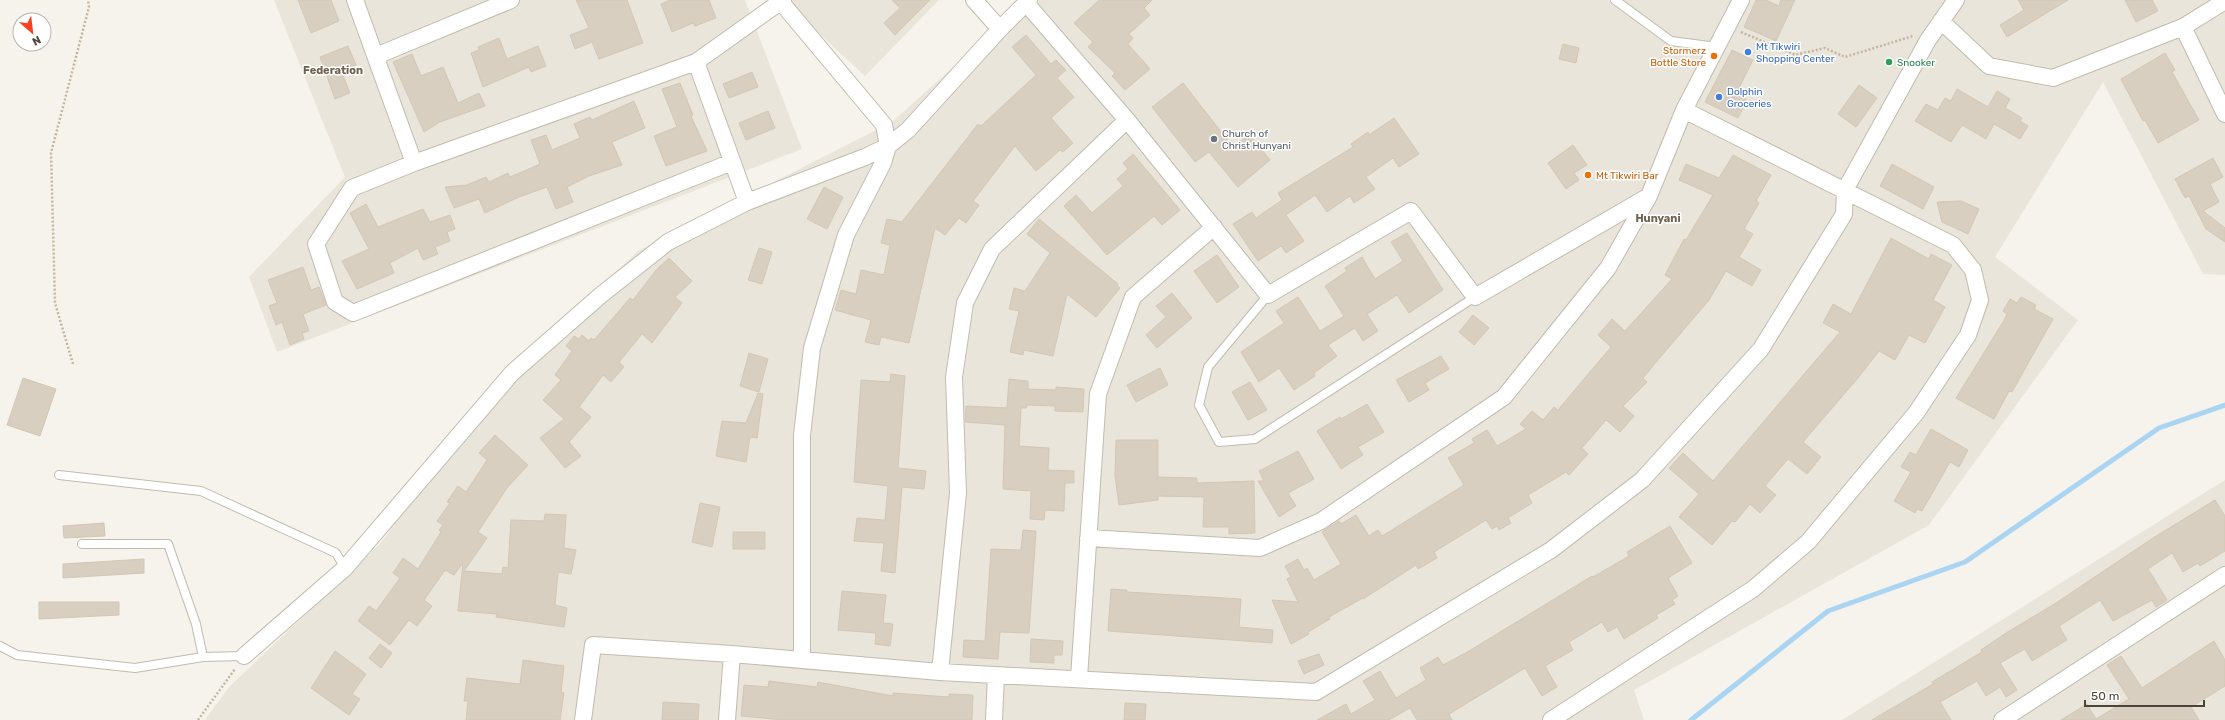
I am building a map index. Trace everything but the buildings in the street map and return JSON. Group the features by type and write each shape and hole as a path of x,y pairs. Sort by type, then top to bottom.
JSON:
{"street":[{"path":"355,0 414,163"},
{"path":"376,56 511,0"},
{"path":"974,0 1000,29"},
{"path":"1088,538 1260,548 1321,521 1504,397 1608,268 1650,196 1684,110 1741,0"},
{"path":"583,720 593,646 802,659 940,672 1079,678 1316,692 1551,550 1642,480 1761,349 1844,214 1845,190 1928,40 1956,0"},
{"path":"732,162 353,313 335,302 316,244 352,188 414,163 696,62 782,1 884,125 888,146 883,163 846,235 812,348 802,435 802,659"},
{"path":"1941,21 1989,66 2053,78 2183,27 2225,1"},
{"path":"244,656 345,568 512,373 601,295 668,242 746,202 865,157 888,146 908,130 1000,29 1028,2 1127,120 1268,295 1411,211 1475,297 1650,196"},
{"path":"2183,27 2225,114"},
{"path":"696,62 746,202"},
{"path":"1551,720 1753,589 1808,542 1916,412 1968,335 1980,300 1973,270 1953,245 1684,110"},
{"path":"940,672 958,493 954,377 965,302 992,249 1127,120"},
{"path":"1079,678 1098,394 1133,297 1214,227"},
{"path":"2002,720 2225,575"},
{"path":"727,720 732,654"},
{"path":"994,720 996,675"}],"lane":[{"path":"1615,0 1671,40 1717,48"},
{"path":"1268,295 1208,367 1199,405 1219,442 1255,439 1475,297"},
{"path":"59,475 201,490 336,553 345,568"},
{"path":"82,544 168,544 196,624 203,657"},
{"path":"0,646 17,655 135,668 203,657 244,656"}],"path":[{"path":"73,364 55,303 51,153 89,7 88,0"},
{"path":"1727,26 1795,56 1825,48 1845,57 1913,36 1928,40"},
{"path":"198,720 244,656"}],"shaded area":[{"path":"274,0 745,0 802,149 277,352 249,277 345,177"},
{"path":"791,0 939,0 865,76 787,4"},
{"path":"1028,0 2225,0 2225,275 2203,274 2103,82 1995,257 2078,320 1929,525 1634,690 1644,720 205,720 229,687 381,543 506,370 541,343 638,251 892,122"},
{"path":"2225,480 2225,720 1842,720"}],"waterway":[{"path":"1691,720 1828,611 1965,562 2159,428 2225,405"}],"place":[{"name":"Mt Tikwiri Shopping Center","path":"1748,52"},
{"name":"Stormerz Bottle Store","path":"1714,56"},
{"name":"Snooker","path":"1889,62"},
{"name":"Dolphin Groceries","path":"1719,97"},
{"name":"Church of Christ Hunyani","path":"1214,139"},
{"name":"Mt Tikwiri Bar","path":"1588,175"}],"district":[{"name":"Federation","path":"333,70"},
{"name":"Hunyani","path":"1658,218"}]}
